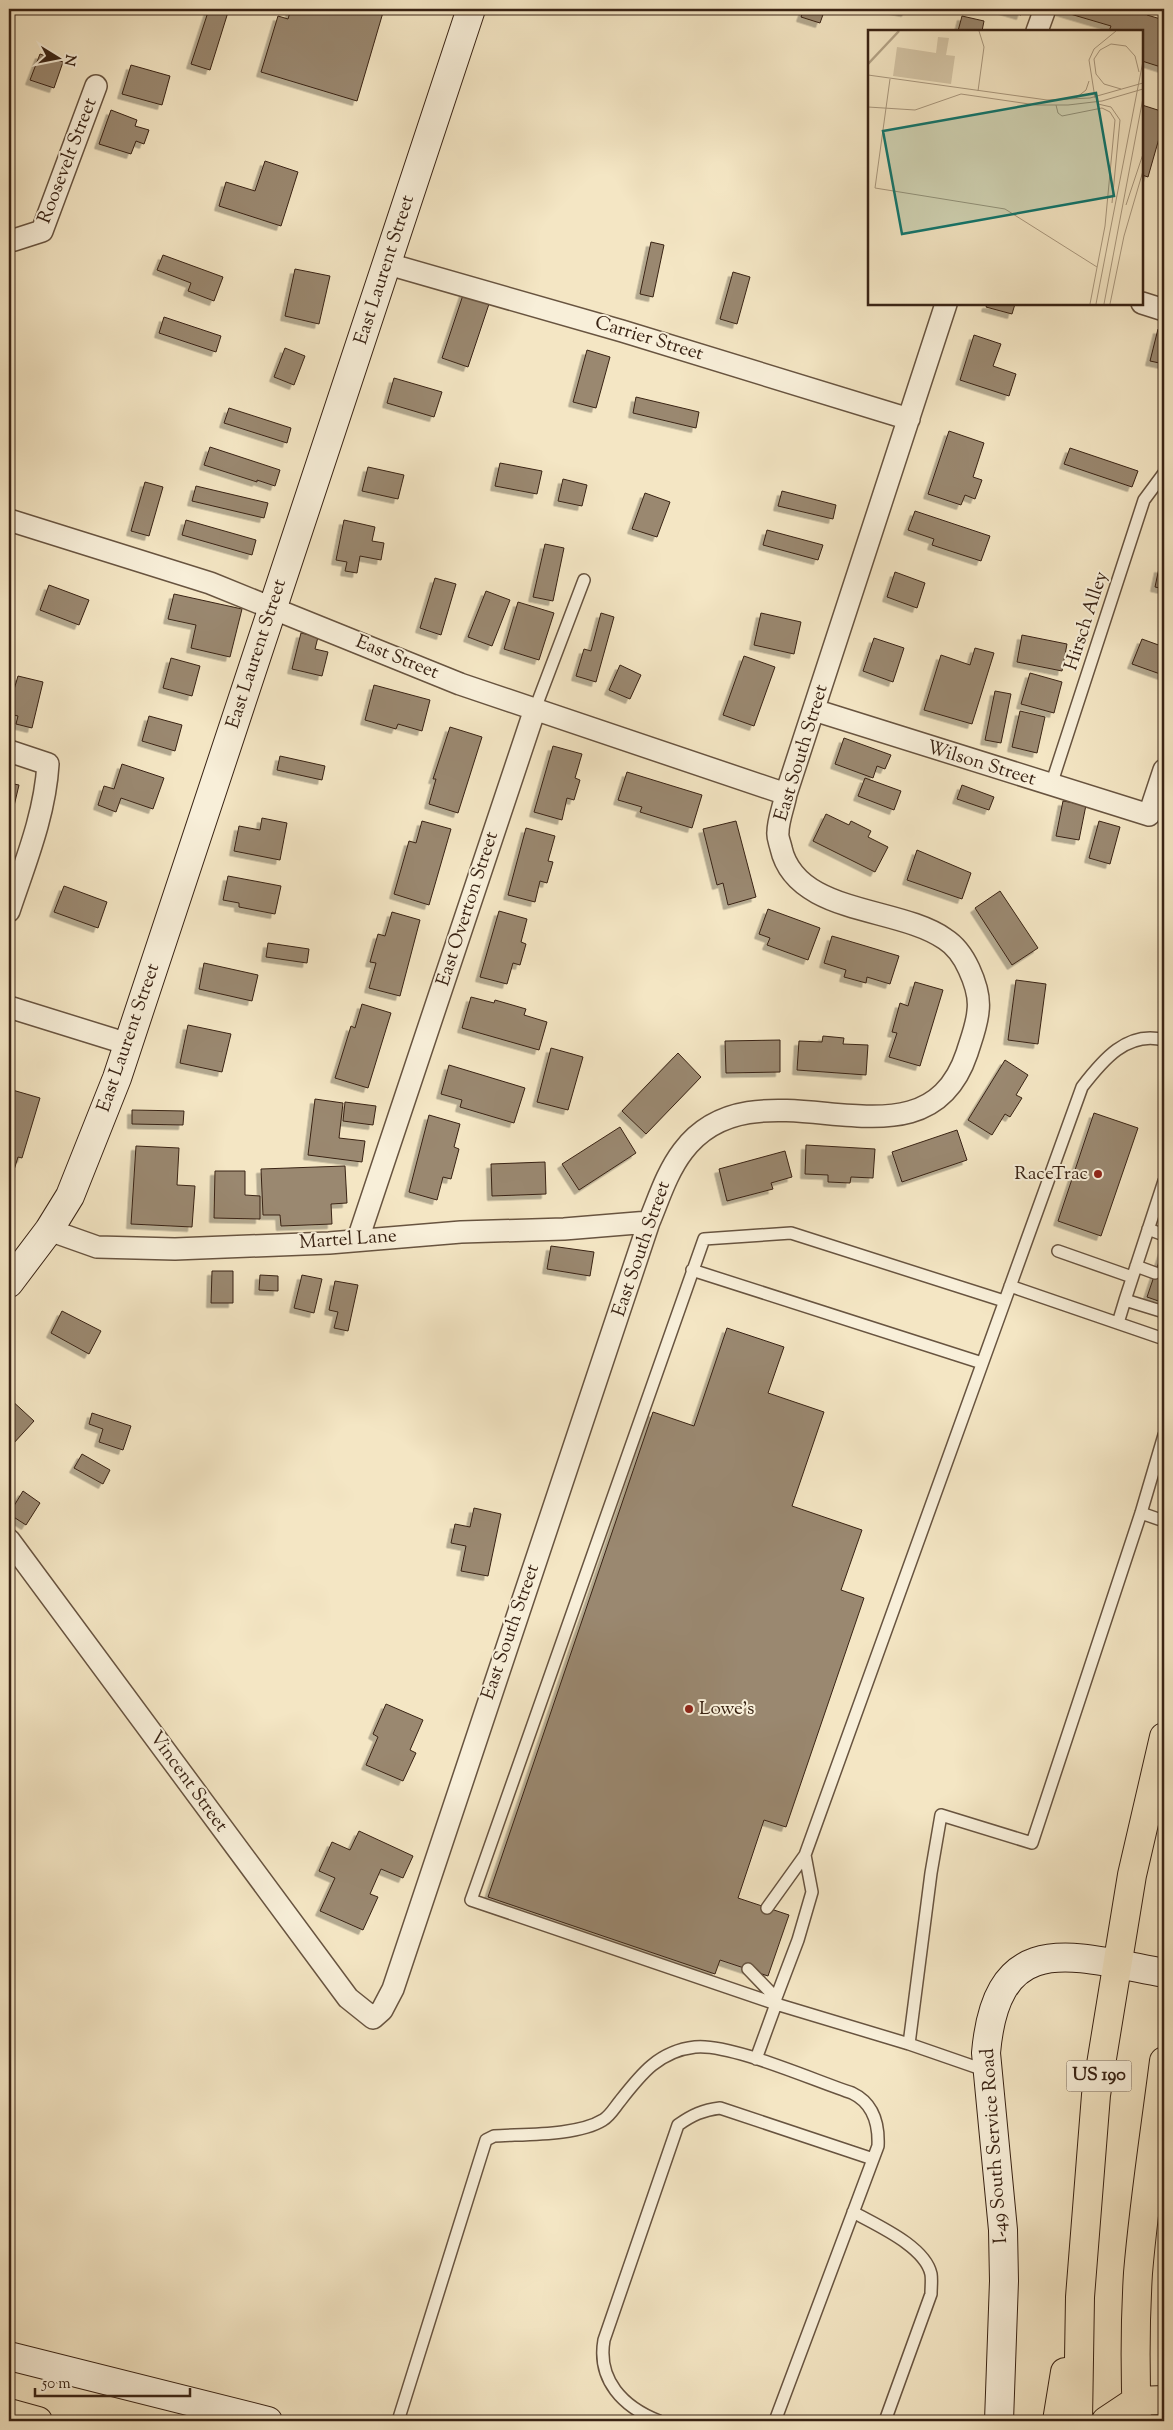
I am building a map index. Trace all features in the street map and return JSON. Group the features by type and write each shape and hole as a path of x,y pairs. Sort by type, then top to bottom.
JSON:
{"highway":[{"name":"US 190","path":"1078,2421 1080,2297 1096,2095 1132,1875 1164,1737"},
{"path":"1137,2411 1138,2274 1148,2173 1164,2061"},
{"path":"1148,2173 1164,2214"},
{"path":"1057,2421 1080,2297"},
{"path":"1106,2421 1164,2400"},
{"path":"9,2413 38,2421"}],"street":[{"name":"East Laurent Street","path":"9,1283 49,1230 70,1196 128,1044 471,9"},
{"path":"1037,30 1045,9"},
{"name":"Roosevelt Street","path":"9,238 14,240 42,231 96,86"},
{"name":"Carrier Street","path":"388,264 622,331 909,419"},
{"path":"1143,303 1164,310"},
{"name":"East South Street","path":"373,2018 382,2010 393,1989 517,1613 635,1269 649,1222 669,1172 684,1150 703,1132 726,1118 751,1111 778,1110 880,1118 906,1114 932,1101 953,1084 972,1036 978,1010 976,983 964,958 946,939 923,927 824,896 801,883 784,862 778,832 786,794 946,305"},
{"name":"East Street","path":"9,520 210,583 460,684 786,794"},
{"name":"East Overton Street","path":"358,1239 535,708"},
{"name":"Wilson Street","path":"814,710 1149,815 1164,770"},
{"path":"9,750 48,764 46,793 42,810 9,911"},
{"path":"9,1007 128,1044"},
{"name":"Martel Lane","path":"49,1230 97,1247 226,1248 649,1222"},
{"name":"Vincent Street","path":"9,1540 348,1998 373,2018"},
{"name":"I-49 South Service Road","path":"1000,2421 1004,2281 1003,2230 986,2053 988,2027 994,2003 1006,1981 1025,1964 1050,1957 1075,1957 1164,1973"},
{"path":"9,2356 268,2421"}],"lane":[{"name":"Hirsch Alley","path":"1051,785 1144,500 1164,473"},
{"name":"East Overton Street","path":"535,708 584,580"},
{"path":"767,1908 805,1855 1082,1087 1102,1061 1128,1042 1152,1037 1164,1040"},
{"path":"1118,1323 1148,1229 1161,1203 1164,1181"},
{"path":"1148,1229 1164,1235"},
{"path":"987,2071 471,1900 704,1239 791,1233 1004,1301"},
{"path":"1058,1251 1134,1272 1155,1273"},
{"path":"692,1270 982,1363"},
{"path":"1010,1286 1164,1339"},
{"path":"1125,1300 1164,1312"},
{"path":"909,2044 940,1814 1032,1843 1141,1513 1164,1435"},
{"path":"1141,1513 1164,1520"},
{"path":"756,2059 798,1940 812,1892 805,1855"},
{"path":"748,1970 776,2001"},
{"path":"398,2421 486,2140 494,2136 578,2128 604,2120 646,2068 662,2056 696,2047 719,2049 756,2059 863,2098 876,2122 878,2146 775,2421"},
{"path":"659,2421 631,2408 622,2399 612,2386 602,2355 608,2331 678,2126 691,2116 707,2109 720,2108 873,2160"},
{"path":"853,2212 910,2245 921,2255 931,2273 931,2294 885,2421"}],"building":[{"path":"209,9 229,9 210,70 191,64"},
{"path":"291,9 384,9 357,101 261,72 278,16 288,19"},
{"path":"804,9 825,9 820,23 801,17"},
{"path":"891,9 907,9 906,12"},
{"path":"1001,9 1023,9 1021,15"},
{"path":"1061,9 1149,9 1147,15 1164,20 1164,68 1143,61 1143,30 1109,30 1111,26 1060,11"},
{"path":"962,16 984,21 982,30 958,30"},
{"path":"40,54 63,62 54,88 30,80"},
{"path":"131,65 170,76 162,105 122,94"},
{"path":"1143,105 1164,112 1164,121 1148,177 1143,175"},
{"path":"111,110 137,120 135,126 149,130 144,144 136,141 131,154 99,144"},
{"path":"265,161 298,172 281,226 219,206 226,182 255,191"},
{"path":"651,242 664,245 653,297 640,294"},
{"path":"163,255 223,277 214,301 188,291 191,283 157,270"},
{"path":"295,269 330,276 319,324 285,316"},
{"path":"733,272 750,277 737,324 720,319"},
{"path":"464,292 490,301 468,367 442,358"},
{"path":"987,305 1015,305 1012,314 986,307"},
{"path":"164,317 221,336 216,352 159,333"},
{"path":"1158,329 1164,331 1164,364 1150,361"},
{"path":"974,335 1001,344 993,366 1016,374 1009,396 960,380"},
{"path":"285,348 305,356 294,385 274,377"},
{"path":"587,350 610,357 596,408 573,402"},
{"path":"394,378 442,392 434,417 387,403"},
{"path":"636,397 699,412 696,428 633,413"},
{"path":"229,408 291,428 287,443 224,423"},
{"path":"949,431 984,443 973,477 982,480 975,499 965,495 961,505 928,494"},
{"path":"210,447 280,470 275,486 204,465"},
{"path":"1070,448 1138,471 1132,487 1064,464"},
{"path":"500,463 542,471 537,494 495,486"},
{"path":"368,467 404,475 398,499 362,491"},
{"path":"563,479 587,485 582,506 558,501"},
{"path":"145,482 163,487 149,536 131,531"},
{"path":"196,486 268,503 264,518 192,501"},
{"path":"782,491 836,505 833,519 778,506"},
{"path":"645,493 670,502 657,537 632,529"},
{"path":"915,511 990,536 981,561 932,545 934,539 908,530"},
{"path":"186,520 256,540 252,555 182,535"},
{"path":"344,520 375,527 372,541 384,543 381,560 360,556 357,573 345,571 347,562 336,560"},
{"path":"767,530 823,545 818,560 763,545"},
{"path":"545,544 564,548 553,601 533,597"},
{"path":"1159,568 1164,569 1164,589 1155,587"},
{"path":"895,572 925,583 917,608 887,597"},
{"path":"435,578 456,584 441,635 420,628"},
{"path":"49,585 89,600 79,625 40,610"},
{"path":"486,591 510,600 492,646 468,637"},
{"path":"174,594 242,609 230,657 191,648 196,625 168,619"},
{"path":"518,602 554,613 539,660 504,649"},
{"path":"601,613 614,617 596,682 576,676 584,649 591,651"},
{"path":"761,613 801,622 794,654 754,645"},
{"path":"301,633 318,637 315,649 328,652 322,676 292,669"},
{"path":"1022,635 1067,644 1062,671 1017,662"},
{"path":"874,638 904,648 893,682 863,671"},
{"path":"1142,639 1164,647 1163,675 1132,664"},
{"path":"975,648 994,653 972,724 924,710 941,655 970,665"},
{"path":"744,656 775,667 754,726 723,715"},
{"path":"171,658 200,666 192,696 163,688"},
{"path":"620,665 641,675 630,699 609,690"},
{"path":"1030,673 1062,682 1054,713 1021,704"},
{"path":"18,676 43,682 32,728 16,724 18,716 9,714 9,691 13,693"},
{"path":"374,685 430,700 422,731 398,724 396,729 365,720"},
{"path":"995,691 1011,694 1001,743 985,740"},
{"path":"1020,711 1045,717 1037,753 1012,747"},
{"path":"149,716 182,725 175,751 142,741"},
{"path":"450,727 482,737 458,813 429,804 436,779 433,779"},
{"path":"844,738 891,755 885,769 877,766 873,778 835,764"},
{"path":"553,746 582,754 575,778 580,780 574,800 567,798 562,820 534,812"},
{"path":"280,756 325,766 322,780 277,770"},
{"path":"122,764 164,778 153,809 121,798 116,812 98,805 104,786 114,789"},
{"path":"627,772 702,795 692,828 640,812 642,807 618,800"},
{"path":"865,778 901,791 894,810 858,796"},
{"path":"9,783 19,785 9,827"},
{"path":"962,785 994,797 989,810 957,799"},
{"path":"1063,801 1086,805 1079,840 1056,836"},
{"path":"826,814 849,825 851,821 871,831 868,837 888,847 875,872 813,841"},
{"path":"262,818 287,823 280,860 234,851 239,826 260,830"},
{"path":"422,821 451,829 429,905 394,894 409,841 416,843"},
{"path":"736,821 756,897 728,905 723,883 717,885 703,829"},
{"path":"1099,821 1120,827 1110,864 1089,858"},
{"path":"526,828 555,836 548,861 553,862 547,883 540,881 535,902 508,895"},
{"path":"917,850 971,873 962,899 907,880"},
{"path":"228,876 281,886 275,914 239,907 239,903 223,900"},
{"path":"64,886 107,902 98,928 54,912"},
{"path":"1000,891 1038,948 1012,965 975,908"},
{"path":"768,909 820,928 808,960 767,945 770,938 759,934"},
{"path":"499,911 527,919 521,942 526,944 520,965 513,963 507,984 480,977"},
{"path":"392,912 420,920 400,996 369,988 376,963 370,962 378,934 385,936"},
{"path":"832,936 899,956 890,984 867,977 866,983 844,977 846,970 824,963"},
{"path":"268,943 309,949 307,963 266,957"},
{"path":"204,963 258,975 252,1001 199,989"},
{"path":"1016,980 1046,984 1038,1044 1008,1040"},
{"path":"915,982 943,990 920,1066 889,1057 897,1033 892,1032 900,1003 908,1006"},
{"path":"471,997 494,1003 495,1000 526,1009 524,1015 547,1022 539,1050 462,1028"},
{"path":"362,1004 391,1013 368,1088 335,1078 351,1026 355,1028"},
{"path":"188,1025 231,1034 222,1072 180,1063"},
{"path":"823,1036 844,1038 843,1044 868,1045 866,1075 797,1070 799,1041 822,1042"},
{"path":"780,1040 780,1072 726,1073 725,1041"},
{"path":"551,1048 583,1057 568,1110 537,1102"},
{"path":"678,1053 701,1077 646,1134 622,1111"},
{"path":"1005,1060 1028,1075 1016,1095 1022,1098 1010,1117 1005,1114 992,1135 968,1120"},
{"path":"449,1065 525,1088 514,1123 460,1107 462,1100 441,1094"},
{"path":"9,1089 40,1098 22,1158 18,1157 11,1180 9,1180"},
{"path":"315,1099 343,1103 339,1138 365,1141 362,1162 308,1155"},
{"path":"345,1102 376,1106 373,1125 343,1121"},
{"path":"132,1110 184,1111 183,1125 132,1124"},
{"name":"RaceTrac","path":"1094,1113 1138,1128 1101,1236 1058,1221"},
{"path":"429,1115 460,1124 454,1147 459,1149 451,1179 443,1177 437,1200 409,1192"},
{"path":"620,1127 636,1153 579,1190 562,1164"},
{"path":"957,1130 967,1160 902,1182 892,1152"},
{"path":"806,1145 875,1149 873,1178 851,1177 850,1183 828,1182 828,1175 805,1174"},
{"path":"136,1146 179,1148 177,1185 195,1186 192,1227 131,1224"},
{"path":"785,1151 792,1177 771,1183 773,1189 727,1201 719,1169"},
{"path":"545,1162 546,1194 492,1196 491,1164"},
{"path":"345,1166 347,1203 331,1204 332,1224 281,1226 280,1215 263,1215 261,1169"},
{"path":"215,1171 245,1171 245,1195 260,1196 260,1219 214,1218"},
{"path":"551,1246 594,1252 590,1276 547,1269"},
{"path":"1164,1247 1164,1303 1147,1297"},
{"path":"212,1271 233,1271 233,1303 211,1303"},
{"path":"260,1275 278,1276 278,1291 259,1290"},
{"path":"302,1275 322,1279 314,1313 294,1308"},
{"path":"335,1281 358,1285 348,1331 334,1328 338,1312 329,1310"},
{"path":"62,1311 101,1331 89,1354 51,1333"},
{"name":"Lowe's","path":"727,1328 784,1347 768,1393 824,1412 792,1506 862,1530 841,1590 864,1598 786,1827 764,1820 738,1898 789,1915 768,1976 720,1960 715,1974 488,1897 653,1412 694,1426"},
{"path":"9,1398 34,1421 12,1445 9,1442"},
{"path":"92,1413 131,1426 123,1450 99,1442 103,1429 89,1424"},
{"path":"82,1454 110,1470 103,1484 74,1468"},
{"path":"23,1491 40,1503 26,1525 9,1514"},
{"path":"474,1508 501,1514 488,1576 461,1571 466,1546 451,1543 455,1524 470,1527"},
{"path":"386,1704 423,1720 410,1750 416,1753 403,1781 366,1765 378,1737 373,1734"},
{"path":"359,1831 413,1856 403,1878 381,1869 370,1894 378,1897 363,1930 320,1911 335,1878 319,1871 332,1842 350,1850"}],"place":[{"name":"RaceTrac","path":"1098,1174"},
{"name":"Lowe's","path":"689,1709"}]}
